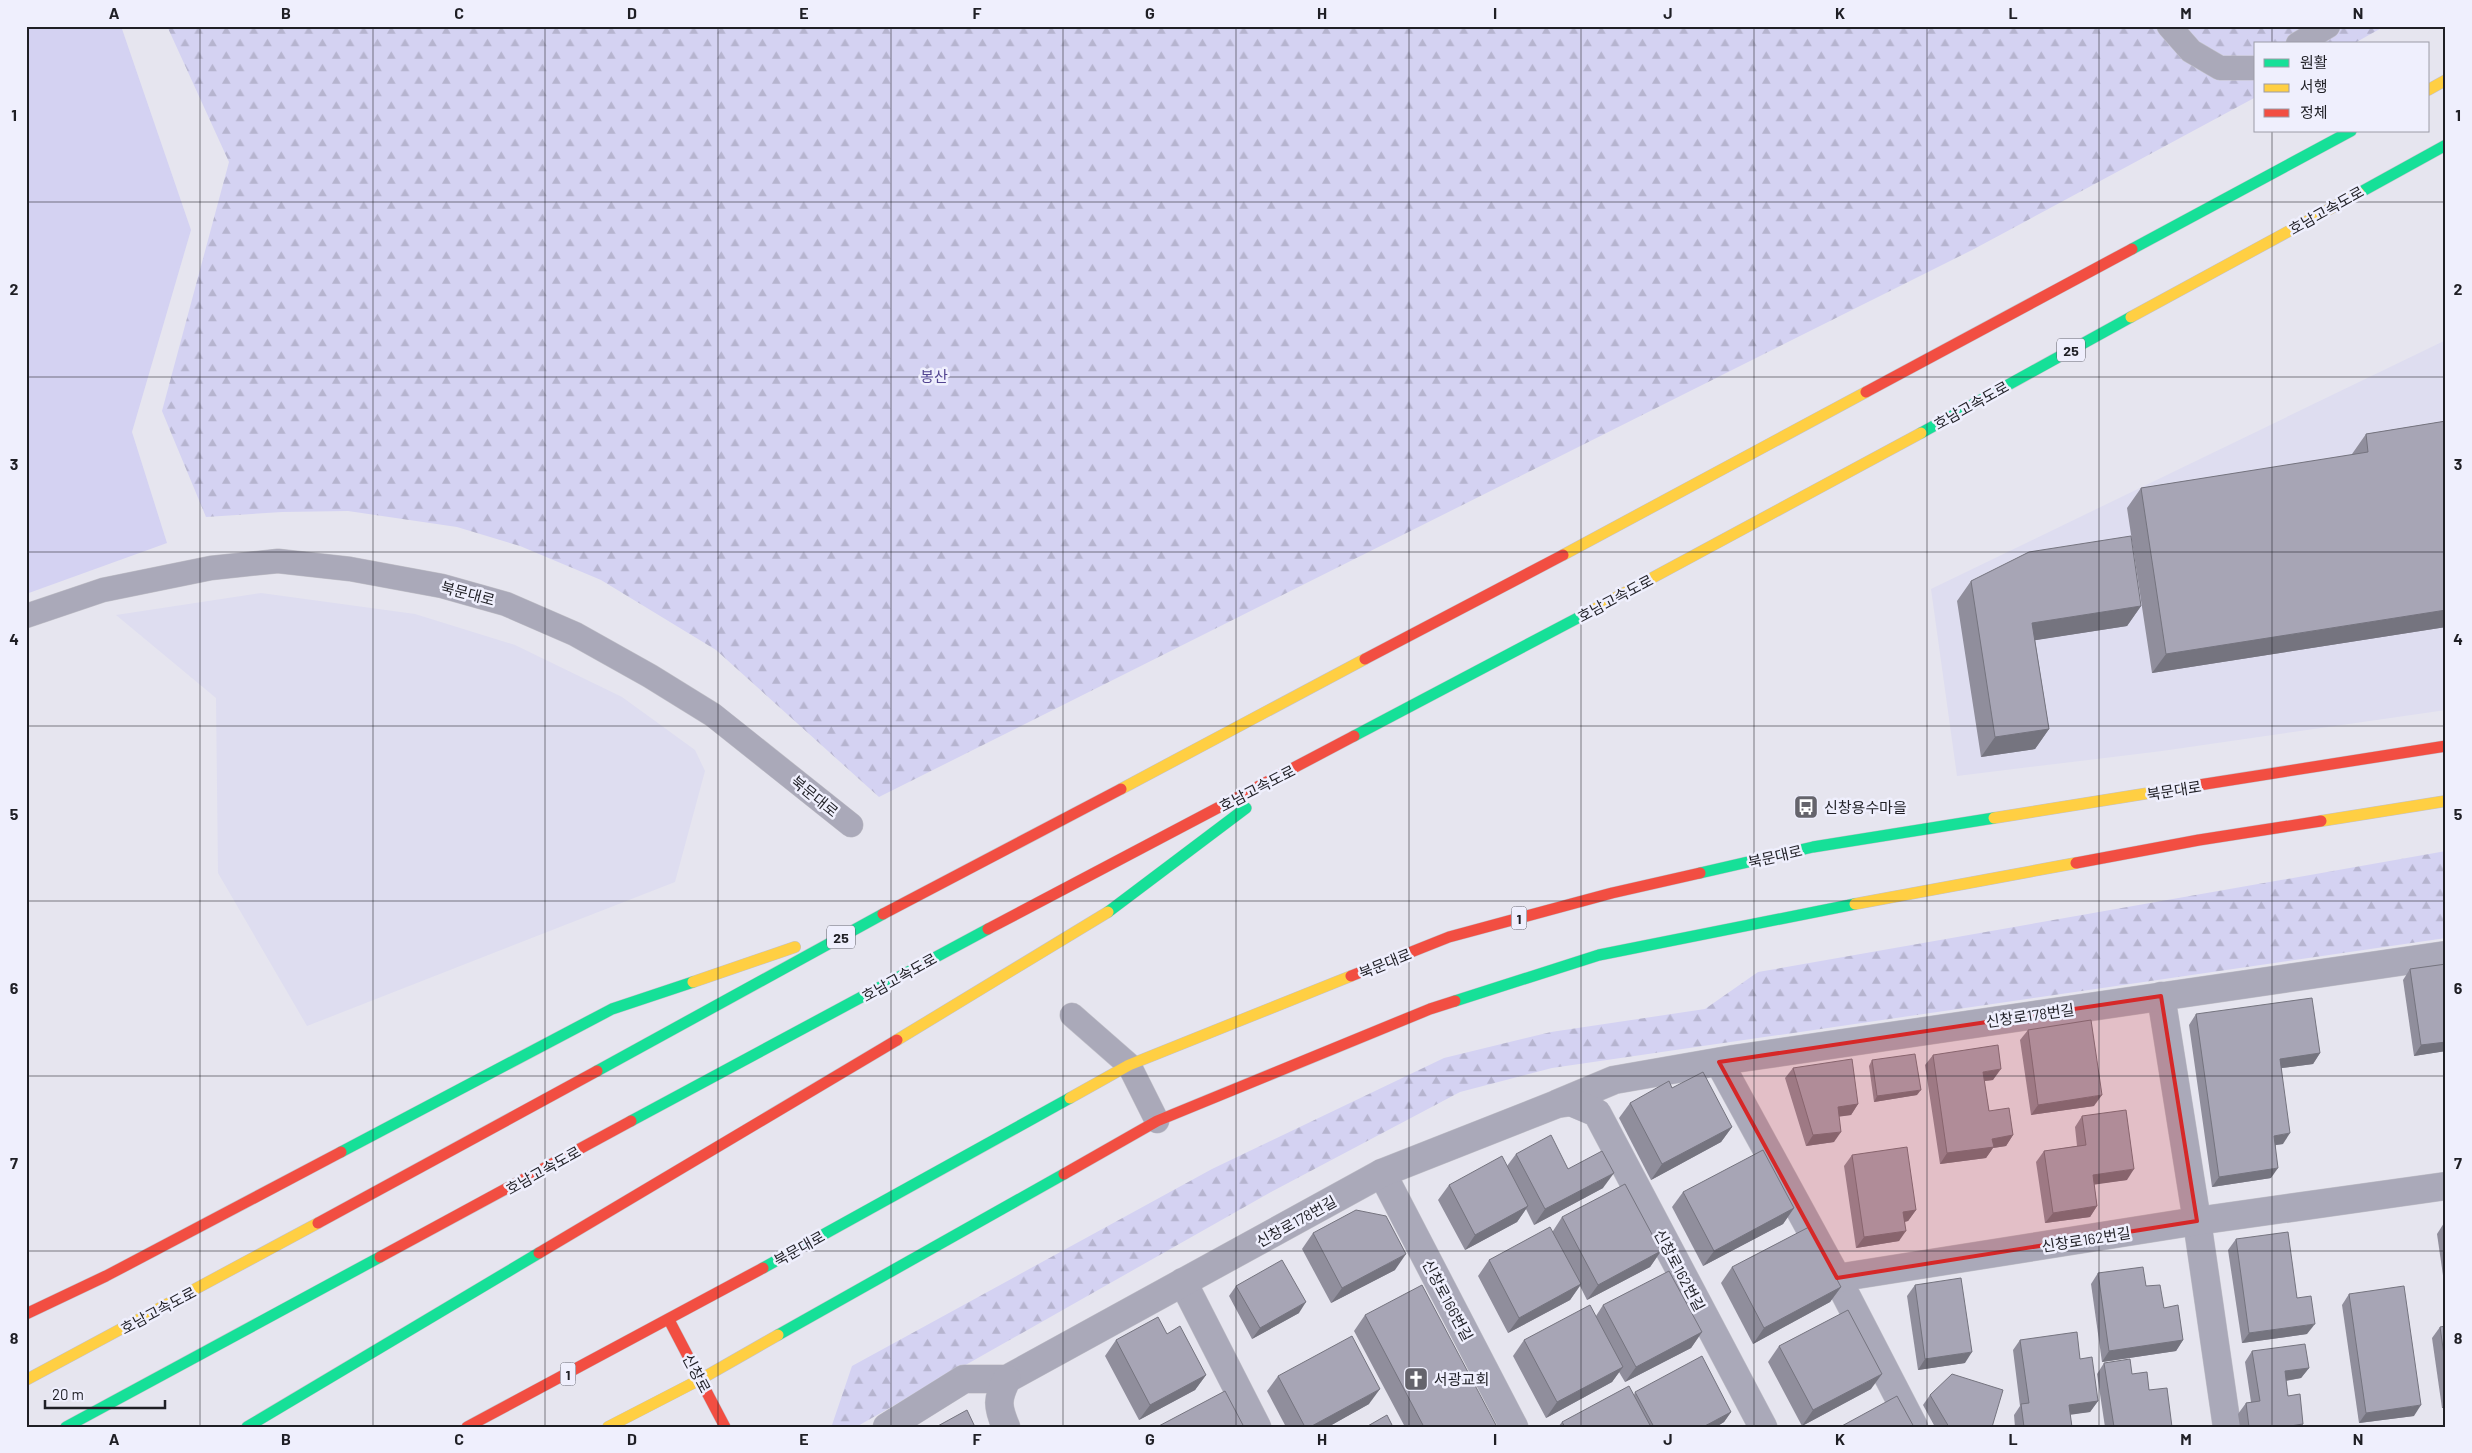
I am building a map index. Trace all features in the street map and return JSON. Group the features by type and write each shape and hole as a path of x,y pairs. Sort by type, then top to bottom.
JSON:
{"main road":[{"path":"2430,89 2446,80"},
{"name":"호남고속도로","path":"26,1380 170,1305 865,924 1661,503 2349,132"},
{"name":"호남고속도로","path":"66,1427 1028,907 1696,556 2446,145"},
{"name":"북문대로","path":"467,1427 669,1320 1129,1065 1449,937 1612,893 1813,847 2446,746"},
{"path":"246,1427 1096,921 1308,761"},
{"path":"608,1427 701,1379 1157,1121 1430,1009 1599,955 1706,932 2199,840 2446,801"},
{"path":"26,1314 106,1276 612,1009 865,924"},
{"name":"신창로","path":"669,1320 725,1427"}],"street":[{"name":"신창로178번길","path":"1007,1379 1382,1174 1614,1080 1719,1062 2446,955"},
{"path":"2161,996 2197,1221 2227,1427"},
{"path":"1719,1062 1837,1278 1914,1427"},
{"name":"신창로178번길","path":"1557,1104 1570,1102 1597,1113"},
{"name":"신창로162번길","path":"1597,1113 1763,1427"},
{"name":"신창로166번길","path":"1382,1174 1514,1427"},
{"name":"신창로162번길","path":"1837,1278 2197,1221 2446,1186"},
{"path":"1183,1282 1257,1427"},
{"path":"887,1427 964,1379 1007,1379 999,1398 999,1411 1006,1427"}],"lane":[{"path":"2169,26 2191,51 2220,68 2254,68"},
{"path":"2301,42 2328,26"},
{"name":"북문대로","path":"26,616 103,590 211,568 278,562 350,569 442,586 506,604 575,634 650,676 713,715 851,825"},
{"path":"1072,1015 1129,1065 1157,1121"}],"highlighted area":[{"path":"2161,996 2197,1221 1837,1278 1719,1062"}],"shaded area":[{"path":"2446,340 2446,710 2162,751 1957,776 1931,589"},
{"path":"261,593 415,614 515,645 622,697 695,750 705,771 675,882 307,1026 218,873 216,698 116,615"}],"green space":[{"path":"26,26 121,26 191,230 132,432 167,543 26,594"},
{"name":"봉산","path":"167,26 2385,26 2357,42 2254,42 2254,98 1974,249 879,797 716,650 601,580 520,546 457,527 348,511 282,512 206,517 162,411 229,162"},
{"path":"2446,851 2446,938 1552,1068 1460,1092 1271,1192 856,1427 832,1425 852,1366 1212,1169 1444,1058 1551,1032 1705,1009 1758,972"}],"building":[{"path":"2446,421 2446,610 2166,654 2141,488 2368,452 2366,434"},
{"path":"2131,536 2141,606 2032,623 2049,729 1995,737 1971,581 2029,552"},
{"path":"2446,964 2446,1042 2421,1045 2410,969"},
{"path":"2312,998 2320,1053 2280,1059 2290,1133 2274,1136 2278,1168 2219,1177 2196,1014"},
{"path":"2091,1020 2102,1095 2038,1105 2028,1030"},
{"path":"1998,1045 2001,1069 1983,1072 1989,1111 2009,1108 2013,1135 1992,1139 1994,1147 1947,1153 1933,1055"},
{"path":"1915,1054 1921,1090 1877,1096 1872,1060"},
{"path":"1852,1059 1858,1104 1838,1107 1841,1132 1813,1135 1793,1068"},
{"path":"1703,1072 1732,1127 1662,1164 1630,1103 1669,1081 1672,1088"},
{"path":"2126,1110 2134,1169 2093,1175 2097,1206 2053,1213 2044,1151 2086,1145 2082,1116"},
{"path":"1551,1135 1568,1169 1602,1151 1614,1173 1545,1209 1516,1154"},
{"path":"1907,1147 1916,1210 1903,1212 1906,1231 1864,1237 1852,1155"},
{"path":"1763,1150 1794,1208 1714,1251 1683,1192"},
{"path":"1502,1156 1528,1206 1475,1235 1449,1185"},
{"path":"1625,1184 1661,1251 1598,1285 1562,1217"},
{"path":"1356,1210 1386,1216 1406,1254 1342,1288 1313,1233"},
{"path":"1550,1227 1581,1284 1519,1318 1489,1260"},
{"path":"1809,1227 1841,1287 1764,1328 1732,1267"},
{"path":"2288,1232 2297,1298 2311,1296 2315,1324 2249,1333 2236,1239"},
{"path":"1282,1260 1306,1302 1260,1328 1236,1286"},
{"path":"2143,1267 2146,1286 2160,1285 2164,1308 2178,1305 2183,1340 2109,1351 2098,1273"},
{"path":"1669,1271 1702,1332 1636,1367 1603,1305"},
{"path":"1961,1278 1972,1352 1925,1359 1915,1285"},
{"name":"서광교회","path":"1422,1285 1497,1427 1424,1427 1365,1315"},
{"path":"2404,1286 2421,1405 2366,1413 2349,1294"},
{"path":"1590,1305 1623,1367 1557,1402 1524,1340"},
{"path":"1848,1310 1882,1374 1813,1410 1779,1346"},
{"path":"1158,1317 1167,1334 1180,1326 1206,1375 1150,1405 1116,1340"},
{"path":"2446,1326 2446,1369 2440,1327"},
{"path":"2077,1332 2080,1359 2092,1357 2098,1401 2069,1405 2072,1427 2024,1427 2021,1404 2029,1403 2020,1340"},
{"path":"1352,1336 1380,1389 1310,1427 1305,1427 1278,1376"},
{"path":"2305,1344 2309,1368 2285,1371 2288,1396 2300,1394 2303,1424 2284,1427 2249,1427 2246,1403 2260,1401 2252,1351"},
{"path":"1702,1356 1731,1412 1703,1427 1654,1427 1635,1392"},
{"path":"2130,1359 2132,1374 2147,1372 2149,1390 2167,1388 2172,1427 2114,1427 2104,1363"},
{"path":"1952,1374 2003,1390 1992,1427 1949,1427 1930,1395"},
{"path":"1629,1386 1651,1427 1565,1427 1562,1422"},
{"path":"1225,1391 1244,1427 1157,1427"},
{"path":"1897,1396 1914,1427 1840,1427"},
{"path":"967,1410 975,1427 936,1427"},
{"path":"1387,1415 1393,1427 1366,1427"}],"traffic: fast":[{"path":"2132,249 2349,132"},
{"path":"2359,193 2446,145"},
{"path":"1921,433 2131,317"},
{"path":"1354,736 1589,612"},
{"path":"1108,912 1246,808"},
{"path":"1700,873 1813,847 1994,818"},
{"path":"1455,1001 1599,955 1855,904"},
{"path":"597,1071 883,914"},
{"path":"631,1121 988,929"},
{"path":"341,1152 612,1009 693,982"},
{"path":"763,1268 1070,1098"},
{"path":"778,1335 1064,1174"},
{"path":"247,1427 539,1253"},
{"path":"66,1427 380,1257"}],"traffic: slow":[{"path":"2430,89 2446,80"},
{"path":"2131,317 2359,193"},
{"path":"1563,555 1866,392"},
{"path":"1589,612 1921,433"},
{"path":"1121,789 1365,659"},
{"path":"1994,818 2199,785"},
{"path":"2321,821 2446,801"},
{"path":"1855,904 2076,863"},
{"path":"897,1040 1108,912"},
{"path":"693,982 795,947"},
{"path":"1070,1098 1129,1065 1351,976"},
{"path":"26,1380 318,1223"},
{"path":"608,1427 701,1379 778,1335"}],"traffic: jam":[{"path":"1866,392 2132,249"},
{"path":"1365,659 1563,555"},
{"path":"988,929 1354,736"},
{"path":"2199,785 2446,746"},
{"path":"883,914 1121,789"},
{"path":"2076,863 2199,840 2321,821"},
{"path":"1351,976 1449,937 1612,893 1700,873"},
{"path":"1064,1174 1157,1121 1430,1009 1455,1001"},
{"path":"539,1253 897,1040"},
{"path":"318,1223 597,1071"},
{"path":"380,1257 631,1121"},
{"path":"26,1314 106,1276 341,1152"},
{"path":"467,1427 763,1268"},
{"path":"669,1320 725,1427"}],"place":[{"name":"신창용수마을","path":"1806,807"},
{"name":"서광교회","path":"1416,1379"}]}
